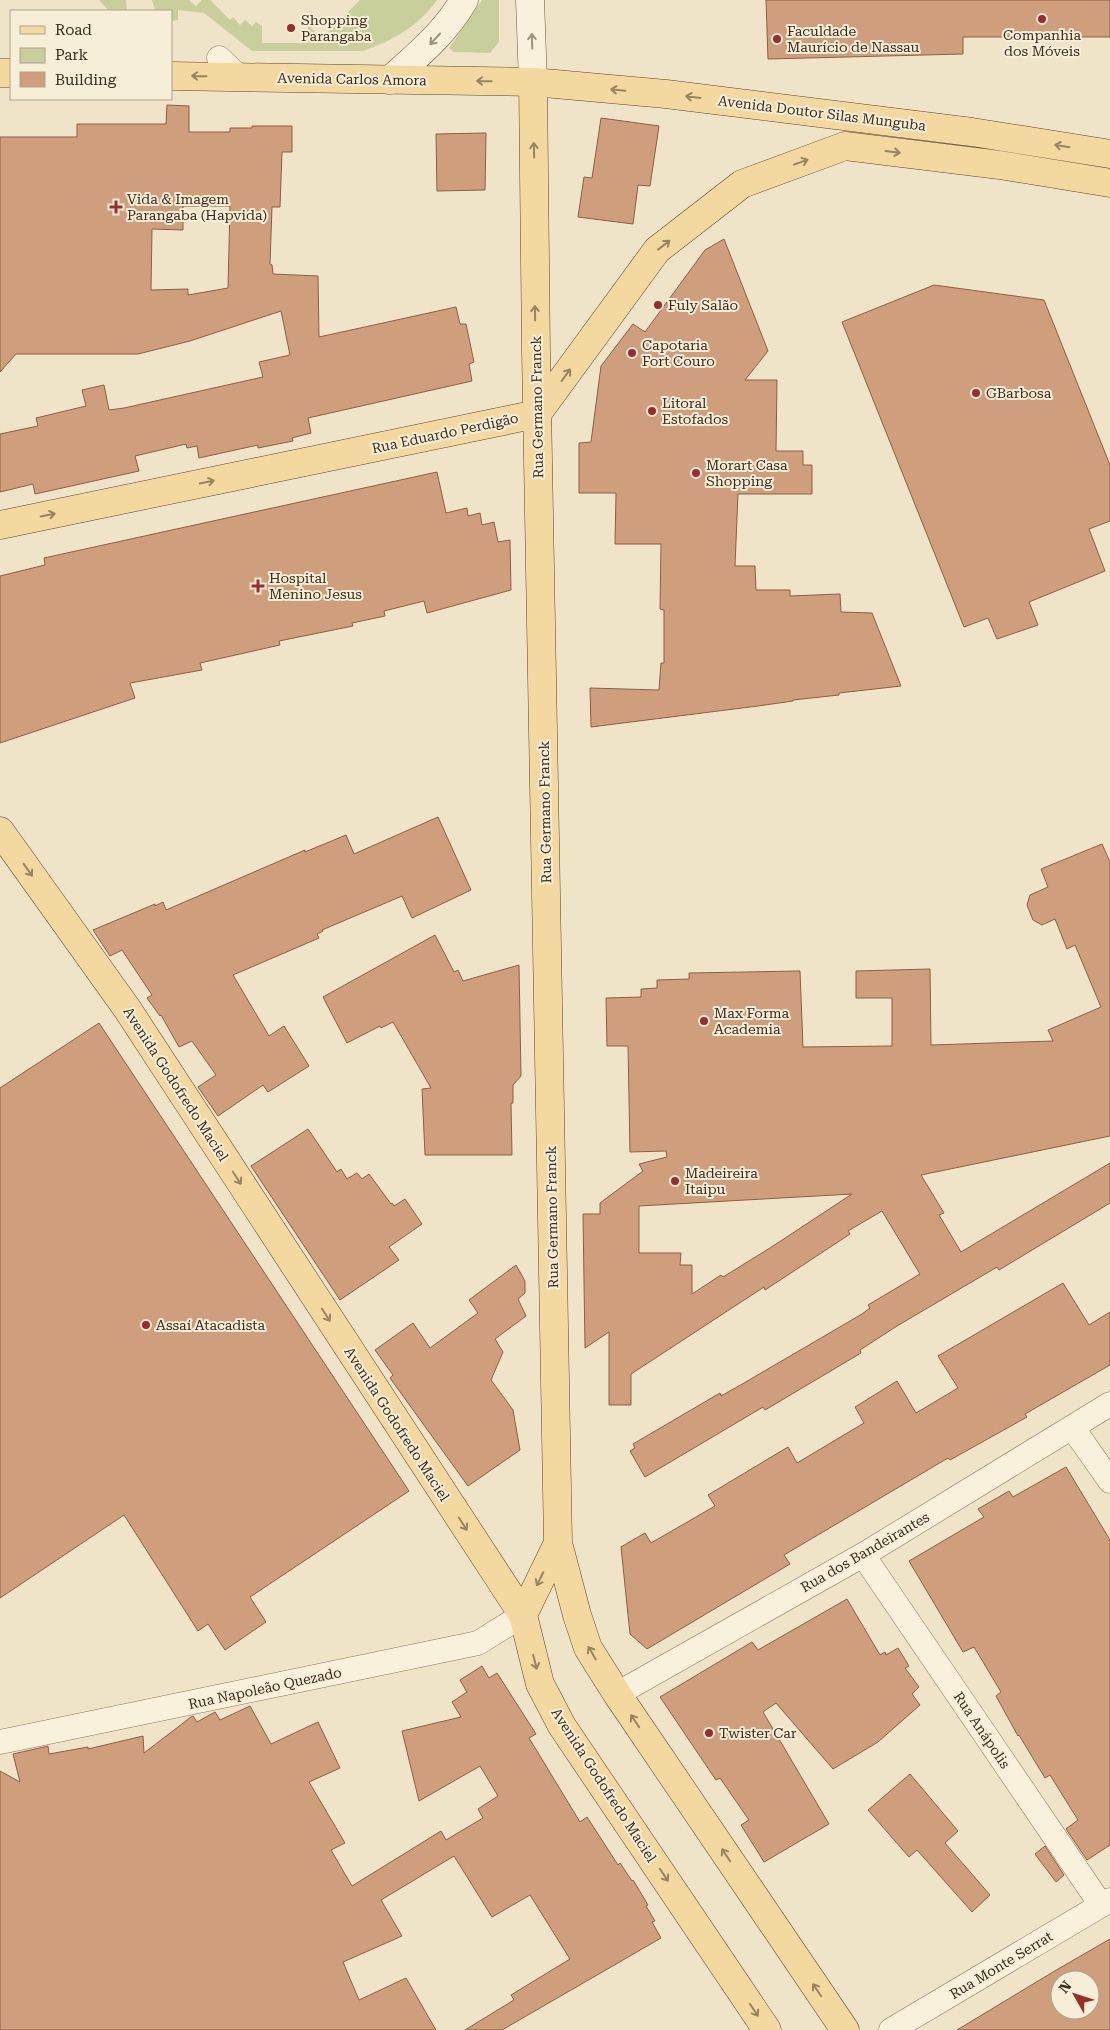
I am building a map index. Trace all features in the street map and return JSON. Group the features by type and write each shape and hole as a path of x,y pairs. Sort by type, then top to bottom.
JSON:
{"main road":[{"path":"390,80 453,20 464,0"},
{"name":"Rua Germano Franck","path":"523,1615 558,1543 537,414 533,82 530,0"},
{"name":"Avenida Carlos Amora","path":"172,76 237,68 390,80 533,82"},
{"name":"Avenida Doutor Silas Munguba","path":"533,82 666,94 962,130 1110,154"},
{"name":"Rua Eduardo Perdigão","path":"0,525 537,414 657,250 742,184 845,146 1000,165 1110,184"},
{"name":"Avenida Godofredo Maciel","path":"0,831 128,1010 523,1615 540,1684 562,1726 767,2030"},
{"path":"558,1543 577,1615 588,1648 617,1694 845,2030"}],"street":[{"name":"Rua dos Bandeirantes","path":"617,1694 862,1555 1110,1404"},
{"path":"1072,1427 1110,1481"},
{"name":"Rua Anápolis","path":"862,1555 1105,1903"},
{"name":"Rua Napoleão Quezado","path":"0,1742 478,1643 523,1615"},
{"name":"Rua Monte Serrat","path":"891,2030 1105,1903"}],"green space":[{"path":"99,0 126,0 127,10 108,10"},
{"path":"152,0 189,0 196,6 202,0 210,0 230,20 233,17 240,25 245,20 252,26 256,22 262,26 262,43 308,43 308,25 322,38 360,0 437,0 422,18 404,32 363,51 252,51 204,13 178,10 178,20 172,21 172,10 155,10"},
{"path":"482,0 499,0 499,42 490,53 454,52 449,48"}],"building":[{"path":"766,0 1110,0 1110,37 963,37 963,54 768,59"},
{"path":"167,105 189,106 189,132 230,132 230,128 292,126 292,152 282,152 280,207 272,207 270,264 272,265 273,274 318,276 319,337 456,307 460,324 466,324 474,362 469,364 472,381 308,418 311,433 292,438 293,441 258,448 258,445 199,458 197,446 187,448 186,444 135,456 139,471 35,494 33,484 0,492 0,434 38,426 36,418 86,406 82,390 104,385 109,410 124,408 263,377 259,362 290,355 281,311 190,341 138,354 16,354 0,372 0,137 77,137 77,124 166,124","holes":["183,206 230,206 228,288 188,295 188,289 151,290 152,229 183,230"]},
{"path":"601,118 659,126 650,186 638,185 633,224 578,217 584,177 592,178"},
{"path":"486,133 485,190 437,191 436,134"},
{"path":"724,239 768,351 745,380 777,380 776,451 803,451 803,465 812,465 812,494 738,494 735,566 755,566 756,590 790,590 790,596 840,594 841,612 872,613 901,686 591,727 590,688 659,690 661,663 664,663 664,610 660,609 661,544 615,544 616,493 579,493 579,443 591,442 601,366 633,324 645,332 705,250"},
{"name":"GBarbosa","path":"934,285 1044,300 1110,465 1110,521 1089,529 1105,571 1029,602 1038,625 997,639 988,618 964,627 842,322"},
{"name":"Hospital Menino Jesus","path":"437,472 446,513 467,508 468,516 480,513 482,525 494,522 498,542 510,540 511,590 427,613 424,601 384,611 385,616 352,623 353,626 279,641 280,645 200,663 202,670 130,683 135,698 0,743 0,576 45,565 44,558"},
{"path":"438,817 471,890 412,918 402,896 322,930 317,934 319,938 233,975 269,1036 284,1026 309,1066 268,1092 263,1085 218,1116 198,1087 216,1075 192,1041 179,1047 161,1015 147,998 152,995 122,950 110,956 93,930 155,904 155,906 163,902 166,910 305,850 305,852 346,835 354,854"},
{"path":"1102,844 1110,862 1110,1136 921,1175 944,1213 939,1215 961,1252 1110,1163 1110,1203 999,1270 997,1267 897,1326 860,1350 861,1353 765,1410 763,1407 645,1477 630,1451 635,1448 633,1444 720,1393 721,1396 744,1383 862,1314 870,1308 868,1305 920,1274 882,1211 848,1231 850,1234 765,1290 764,1287 631,1374 631,1405 609,1405 609,1332 585,1348 583,1214 600,1214 600,1203 643,1171 639,1164 667,1157 666,1151 630,1152 628,1046 607,1046 606,998 641,997 641,989 657,988 657,980 689,979 689,973 800,971 803,1047 892,1046 892,998 856,998 856,971 930,969 931,1045 1053,1041 1048,1030 1101,1007 1075,945 1067,949 1055,919 1042,925 1033,920 1027,905 1030,895 1048,887 1041,869","holes":["852,1194 723,1277 721,1275 692,1294 692,1265 680,1265 681,1253 639,1253 639,1206"]},
{"path":"435,935 454,972 458,970 463,981 519,965 521,1076 513,1085 513,1103 511,1103 512,1155 425,1155 422,1089 431,1088 393,1022 381,1028 380,1026 347,1043 323,997"},
{"path":"99,1023 409,1491 250,1597 266,1622 225,1650 208,1624 198,1631 124,1515 0,1598 0,1088"},
{"path":"308,1129 337,1172 341,1169 347,1179 357,1173 362,1179 369,1174 391,1204 394,1206 405,1199 422,1224 389,1247 399,1260 340,1300 251,1166"},
{"path":"516,1265 525,1281 525,1293 518,1299 526,1316 495,1339 503,1352 491,1380 513,1410 520,1450 468,1486 390,1378 393,1375 375,1350 413,1323 430,1348 478,1313 469,1300"},
{"path":"1063,1283 1089,1325 1110,1312 1110,1365 1025,1414 1027,1417 950,1460 948,1458 784,1555 790,1564 647,1649 630,1634 621,1547 645,1533 651,1543 715,1506 708,1495 788,1447 797,1463 864,1423 855,1407 897,1381 916,1413 958,1388 938,1356"},
{"path":"1066,1467 1110,1540 1110,1845 1087,1860 1066,1829 1078,1820 1050,1775 1045,1778 1018,1736 996,1696 1001,1692 974,1647 963,1652 909,1561 984,1517 978,1509 1009,1491 1013,1497"},
{"path":"847,1599 880,1655 885,1652 886,1655 898,1648 909,1666 905,1668 919,1687 912,1694 920,1705 878,1742 833,1769 776,1703 763,1712 829,1824 764,1862 741,1825 749,1820 720,1778 716,1780 660,1697 752,1642 758,1650"},
{"path":"482,1666 489,1678 497,1673 536,1734 529,1738 580,1822 587,1817 618,1865 620,1863 633,1880 648,1905 646,1906 655,1921 652,1922 661,1938 502,2030 465,2030 514,2000 511,1995 570,1959 530,1895 492,1917 454,1856 381,1900 402,1936 343,1962 359,2000 406,1978 436,2030 0,2030 0,1771 20,1782 13,1754 48,1746 49,1754 88,1747 88,1749 143,1736 144,1753 193,1716 197,1722 215,1712 220,1720 250,1706 271,1744 318,1722 340,1768 309,1782 345,1843 331,1850 352,1886 441,1831 446,1840 483,1818 478,1809 498,1796 480,1766 419,1801 402,1731 461,1717 452,1702 467,1692 460,1680"},
{"path":"910,1774 958,1831 945,1843 990,1895 972,1912 917,1850 909,1857 868,1810"},
{"path":"1045,1846 1064,1875 1056,1882 1035,1854"},
{"path":"1110,1939 1110,2030 957,2030 1050,1974 1050,2020 1100,2020 1100,1970 1056,1970"}],"place":[{"name":"Companhia dos Móveis","path":"1042,19"},
{"name":"Shopping Parangaba","path":"291,28"},
{"name":"Faculdade Maurício de Nassau","path":"777,39"},
{"name":"Vida & Imagem Parangaba (Hapvida)","path":"116,207"},
{"name":"Fuly Salão","path":"658,305"},
{"name":"Capotaria Fort Couro","path":"632,353"},
{"name":"GBarbosa","path":"976,393"},
{"name":"Litoral Estofados","path":"652,411"},
{"name":"Morart Casa Shopping","path":"696,473"},
{"name":"Hospital Menino Jesus","path":"258,586"},
{"name":"Max Forma Academia","path":"704,1021"},
{"name":"Madeireira Itaipu","path":"675,1181"},
{"name":"Assaí Atacadista","path":"146,1325"},
{"name":"Twister Car","path":"709,1733"}]}
